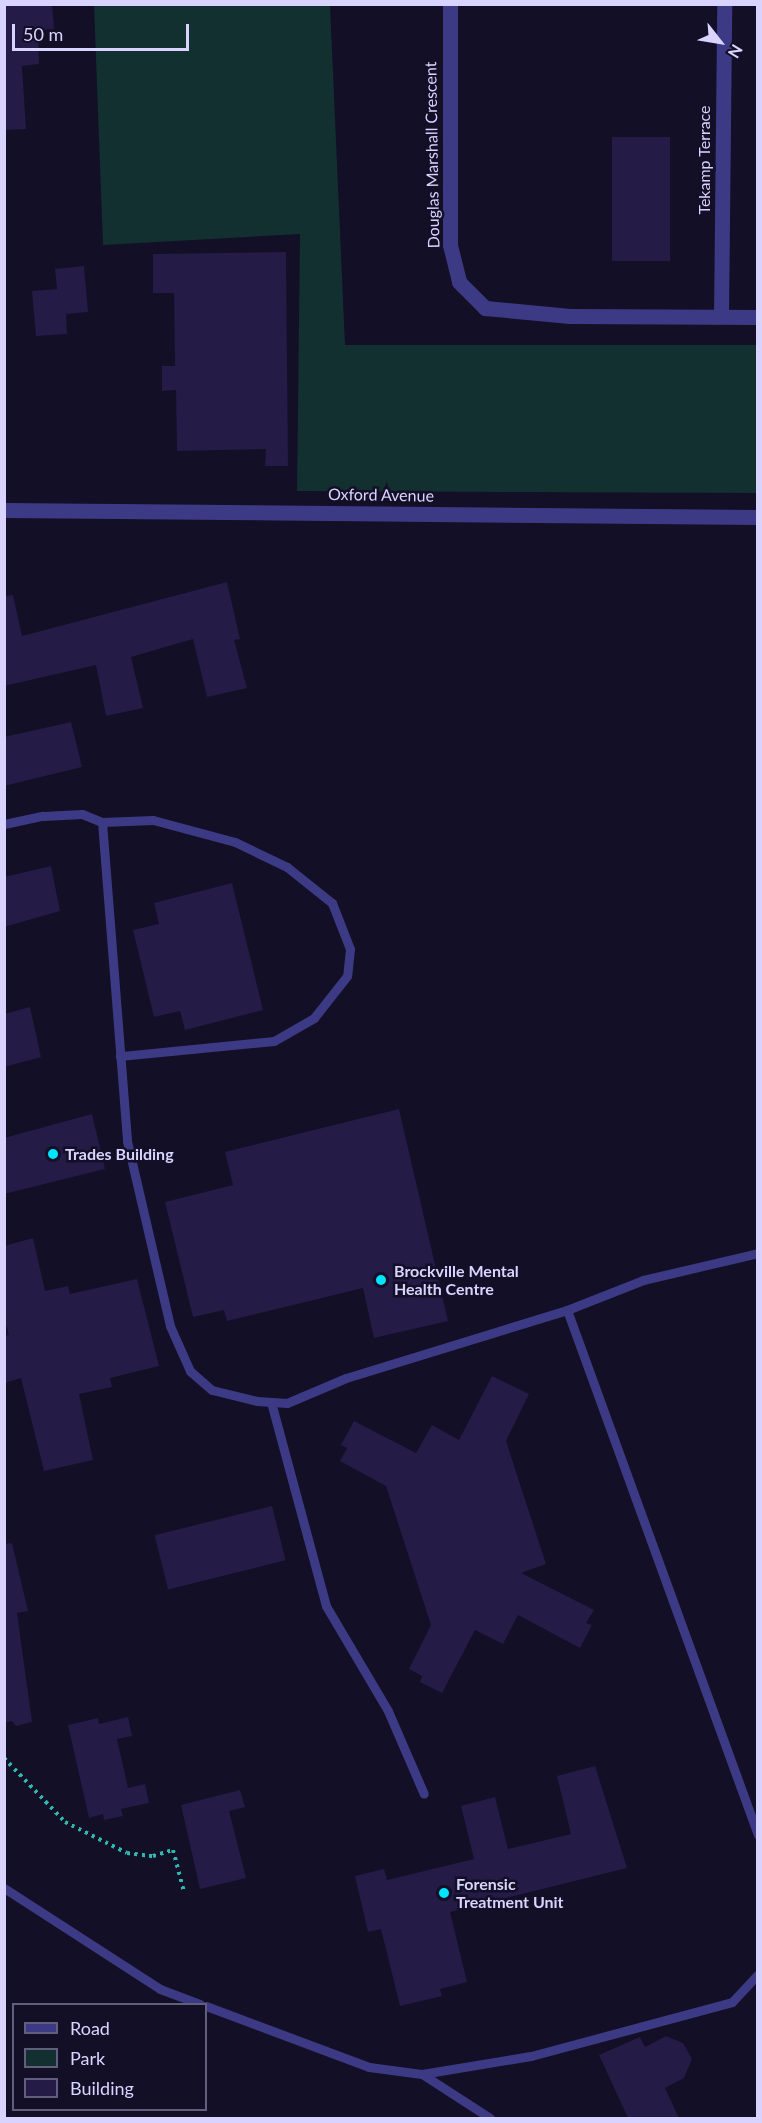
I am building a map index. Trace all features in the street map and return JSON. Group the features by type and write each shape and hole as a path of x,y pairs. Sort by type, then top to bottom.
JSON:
{"street":[{"name":"Douglas Marshall Crescent","path":"450,4 450,245 459,282 485,308 570,316 758,316"},
{"name":"Tekamp Terrace","path":"721,316 724,4"},
{"name":"Oxford Avenue","path":"4,510 758,517"}],"lane":[{"path":"4,824 43,816 82,814 102,822 153,820 234,842 287,867 332,903 350,949 347,976 314,1018 274,1041 120,1056"},
{"path":"102,822 127,1141 170,1326 190,1371 212,1390 287,1403 346,1377 567,1310 643,1280 758,1253"},
{"path":"567,1310 758,1835"},
{"path":"272,1402 326,1606 388,1711 424,1794"},
{"path":"4,1888 160,1989 197,2003"},
{"path":"207,2006 369,2067 422,2074 531,2056 732,2002 756,1980"},
{"path":"422,2074 490,2118"}],"path":[{"path":"4,1758 65,1822 127,1853 153,1856 173,1850 183,1892"}],"green space":[{"path":"94,5 330,5 345,345 757,345 757,493 297,491 300,234 103,245"}],"building":[{"path":"4,4 52,4 54,29 38,30 39,64 22,66 26,129 4,130"},
{"path":"612,137 670,137 670,261 612,261"},
{"path":"286,252 288,466 265,466 266,449 177,451 176,390 162,391 162,366 175,366 174,293 153,293 153,254"},
{"path":"84,266 88,312 66,314 67,334 36,336 32,291 57,289 55,269"},
{"path":"227,582 240,639 234,640 247,688 207,697 193,639 131,657 143,708 106,716 96,665 4,686 4,596 13,595 22,636"},
{"path":"71,722 82,767 4,786 4,737"},
{"path":"51,866 60,911 4,927 4,877"},
{"path":"232,883 263,1010 185,1030 180,1011 154,1017 133,930 159,924 154,903"},
{"path":"30,1007 41,1057 4,1067 4,1014"},
{"path":"399,1109 448,1321 374,1338 363,1288 227,1321 224,1310 193,1317 165,1202 233,1185 225,1152"},
{"name":"Trades Building","path":"92,1114 105,1169 4,1194 4,1138"},
{"path":"33,1238 45,1291 68,1286 70,1294 137,1279 159,1366 110,1378 112,1387 79,1394 93,1460 44,1471 21,1378 4,1383 4,1336 9,1335 4,1318 4,1246"},
{"path":"492,1376 529,1394 506,1441 546,1564 521,1573 594,1610 586,1623 592,1625 580,1648 518,1615 503,1644 475,1630 442,1693 420,1682 422,1676 409,1669 431,1625 386,1486 340,1461 347,1448 341,1445 354,1421 416,1453 432,1425 459,1440"},
{"path":"272,1506 286,1560 168,1590 155,1535"},
{"path":"12,1543 28,1611 17,1613 32,1722 16,1726 12,1721 4,1723 4,1544"},
{"path":"128,1717 132,1736 117,1739 128,1788 145,1784 149,1803 121,1809 123,1816 104,1820 103,1814 89,1818 68,1725 98,1718 99,1724"},
{"name":"Forensic Treatment Unit","path":"595,1766 627,1868 450,1912 467,1982 440,1989 442,1996 400,2006 381,1929 368,1932 355,1876 384,1869 387,1880 474,1859 461,1806 495,1797 508,1849 571,1834 557,1776"},
{"path":"240,1790 245,1807 229,1811 246,1878 200,1889 181,1805"},
{"path":"666,2036 683,2043 692,2059 684,2078 665,2088 679,2118 628,2118 599,2055 640,2037 645,2047"}],"place":[{"name":"Trades Building","path":"53,1154"},
{"name":"Brockville Mental Health Centre","path":"381,1280"},
{"name":"Forensic Treatment Unit","path":"444,1893"}]}
